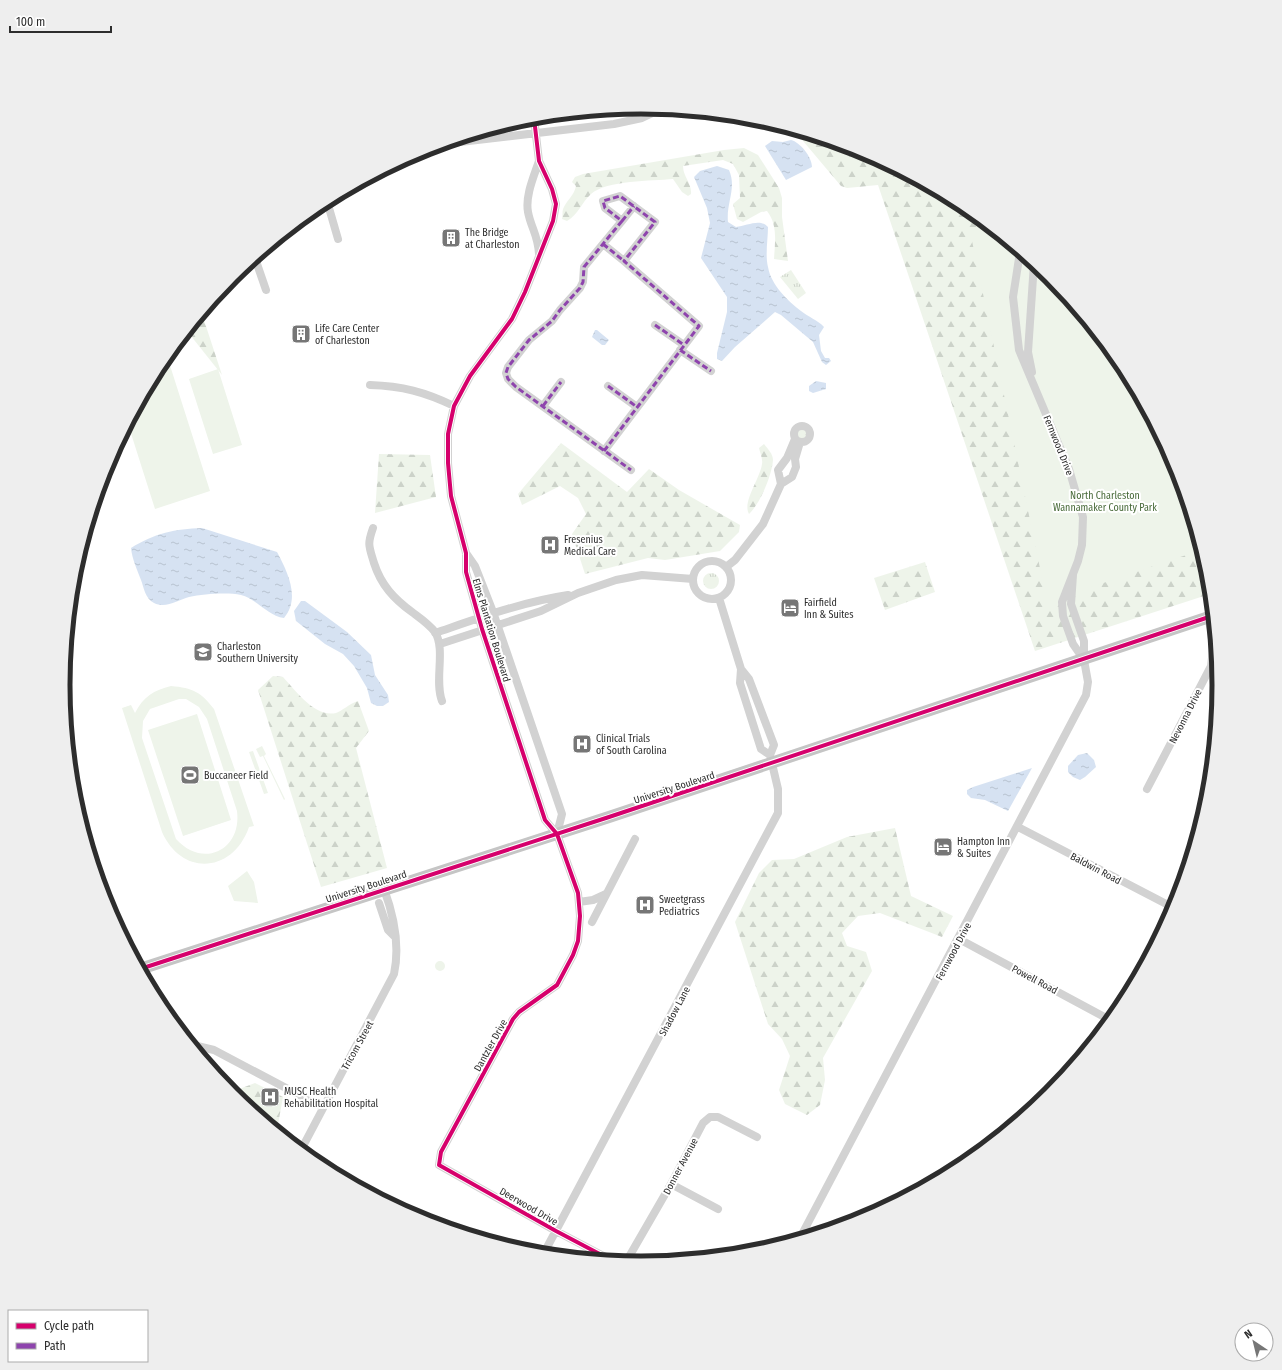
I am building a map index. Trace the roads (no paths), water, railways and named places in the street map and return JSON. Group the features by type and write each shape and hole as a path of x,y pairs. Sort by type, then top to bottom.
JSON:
{"main road":[{"name":"University Boulevard","path":"145,967 557,834 771,759 1084,660 1208,618"}],"street":[{"path":"465,142 614,124 642,118 650,114"},
{"name":"Elms Plantation Boulevard","path":"534,124 539,161 552,189 556,204 553,221 525,292 512,319 470,376 454,406 448,434 448,463 451,496 466,553 466,572 482,629 545,820 557,834"},
{"name":"Elms Plantation Boulevard","path":"539,161 530,193 528,210 538,239 539,254"},
{"path":"622,221 605,208 603,201 620,196 655,222 624,261"},
{"path":"631,470 516,387 508,379 506,374 508,367 528,340 552,322 560,310 580,288 583,282 584,267 634,206"},
{"path":"329,207 338,239"},
{"path":"603,244 699,326 604,450"},
{"path":"1019,258 1013,297 1015,327 1019,350 1035,387"},
{"path":"257,263 266,290"},
{"path":"1033,271 1028,352 1035,387"},
{"path":"655,325 711,371"},
{"path":"542,406 561,382"},
{"path":"370,385 396,386 415,390 454,406"},
{"path":"608,386 637,407"},
{"name":"Fernwood Drive","path":"803,1233 1018,827 1086,695 1088,682 1084,660 1074,644 1063,616 1062,602 1082,545 1083,517 1069,469 1035,387"},
{"path":"726,567 735,560 763,524 781,484 792,477 796,467 795,459 798,441 778,470 781,484"},
{"path":"373,528 368,542 377,573 386,590 427,623 435,633 440,644 438,685 442,701"},
{"name":"Elms Plantation Boulevard","path":"466,553 475,566 493,612 562,814 557,834"},
{"path":"705,562 716,562 726,567 729,573 730,584 728,590 719,598 713,599 701,596 694,586 693,579 696,569 705,562"},
{"path":"440,644 482,629 497,626 541,611 578,593 616,580 642,575 693,579"},
{"path":"435,633 493,612 544,599 578,593"},
{"path":"719,598 741,669 740,683 761,749 771,759"},
{"name":"Nevonna Drive","path":"1147,789 1211,664"},
{"name":"Shadow Lane","path":"547,1248 778,813 779,800 771,759 774,745 749,679 741,669"},
{"name":"Baldwin Road","path":"1018,827 1168,905"},
{"name":"Dantzler Drive","path":"439,1165 441,1152 513,1019 519,1012 550,990 561,979 578,941 580,916 579,902 572,876 557,834"},
{"path":"592,922 635,839"},
{"name":"Tricom Street","path":"303,1145 394,974 397,959 394,936 394,920 384,889"},
{"path":"579,902 593,900 607,893"},
{"name":"Tricom Street","path":"379,903 388,930 394,936"},
{"name":"Powell Road","path":"959,939 1105,1017"},
{"path":"200,1047 214,1050 322,1108"},
{"name":"Donner Avenue","path":"630,1256 671,1184 699,1129 710,1118 718,1117 757,1137"},
{"name":"Deerwood Drive","path":"439,1165 556,1232 600,1255"},
{"path":"671,1184 718,1209"}],"water":[{"path":"791,140 805,150 812,167 786,180 765,146 772,141 783,142"},
{"path":"717,166 729,170 731,177 732,189 728,208 728,222 736,227 753,223 761,223 768,227 767,257 770,274 776,286 796,307 824,327 819,335 821,351 825,358 829,358 831,361 826,365 822,362 813,342 781,315 775,312 735,347 722,361 717,359 717,353 727,312 727,297 701,258 710,223 707,208 694,177 700,171"},
{"path":"595,330 609,340 605,345 602,345 592,337"},
{"path":"816,381 826,383 826,389 813,393 809,391 809,386"},
{"path":"202,528 277,552 288,576 292,593 289,610 284,618 278,617 247,597 235,594 195,596 167,605 158,605 151,601 145,593 132,556 131,548 157,535 183,529"},
{"path":"301,601 305,601 347,632 371,655 375,675 388,695 389,702 383,706 377,706 371,703 367,688 354,666 343,654 325,644 296,621 294,611"},
{"path":"1087,753 1094,760 1096,767 1080,780 1073,777 1068,772 1068,766 1078,755"},
{"path":"1032,768 1008,811 985,800 971,798 967,794 967,790 973,787"}],"place":[{"name":"The Bridge at Charleston","path":"451,238"},
{"name":"Life Care Center of Charleston","path":"301,334"},
{"name":"Fresenius Medical Care","path":"550,545"},
{"name":"Fairfield Inn & Suites","path":"790,608"},
{"name":"Charleston Southern University","path":"203,652"},
{"name":"Clinical Trials of South Carolina","path":"582,744"},
{"name":"Buccaneer Field","path":"190,775"},
{"name":"Hampton Inn & Suites","path":"943,847"},
{"name":"Sweetgrass Pediatrics","path":"645,905"},
{"name":"MUSC Health Rehabilitation Hospital","path":"270,1097"}],"park label":[{"name":"North Charleston Wannamaker County Park","path":"1105,500"}]}
